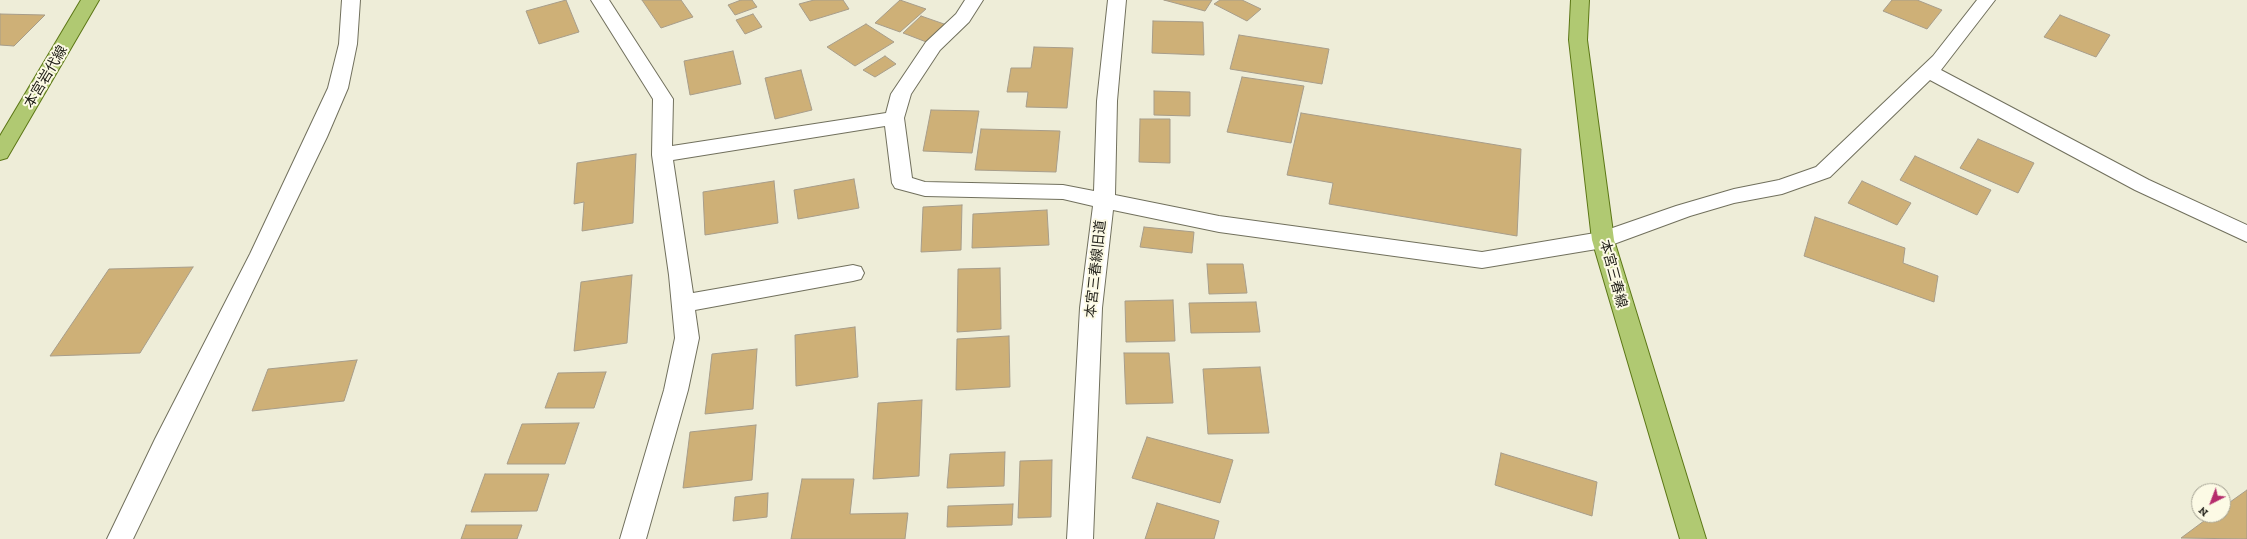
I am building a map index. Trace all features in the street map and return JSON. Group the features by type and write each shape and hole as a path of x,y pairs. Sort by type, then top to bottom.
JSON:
{"main road":[{"name":"本宮岩代線","path":"0,153 90,0"},
{"name":"本宮三春線","path":"1580,0 1578,40 1603,240 1630,334 1693,539"}],"street":[{"path":"120,539 320,130 338,88 348,44 351,0"},
{"path":"600,0 663,99 662,155 687,338 676,390 633,539"},
{"path":"974,0 963,18 933,46 901,94 894,118 902,183 925,189 1063,192 1220,224 1482,260 1603,240 1683,211 1734,196 1782,187 1823,172 1940,60 1986,0"},
{"name":"本宮三春線旧道","path":"1080,539 1091,308 1104,200 1107,101 1117,0"},
{"path":"1928,71 2142,185 2247,234"},
{"path":"662,155 894,118"},
{"path":"683,303 853,273"}],"building":[{"path":"566,0 579,32 539,44 526,11"},
{"path":"642,0 681,0 693,17 661,28"},
{"path":"741,0 752,0 757,7 735,15 728,5"},
{"path":"814,0 843,0 849,9 810,21 799,4"},
{"path":"900,0 926,9 900,32 875,23"},
{"path":"1164,0 1212,0 1205,11"},
{"path":"1220,0 1242,0 1261,9 1247,21 1214,4"},
{"path":"1892,0 1917,0 1942,10 1927,29 1883,11"},
{"path":"0,14 45,15 14,46 0,45"},
{"path":"753,14 762,27 745,34 736,20"},
{"path":"2060,15 2110,35 2096,57 2044,37"},
{"path":"921,16 947,25 929,43 903,33"},
{"path":"1153,21 1203,22 1204,55 1152,53"},
{"path":"866,24 894,42 855,66 827,47"},
{"path":"1239,35 1329,49 1322,84 1230,69"},
{"path":"1034,47 1073,48 1067,108 1026,107 1028,92 1007,92 1011,68 1031,68"},
{"path":"733,51 741,84 690,95 684,61"},
{"path":"885,56 896,64 875,77 863,70"},
{"path":"801,70 812,110 775,119 765,78"},
{"path":"1242,77 1304,86 1291,143 1227,132"},
{"path":"1154,91 1190,92 1190,116 1154,115"},
{"path":"931,110 979,111 972,153 923,151"},
{"path":"1301,113 1521,149 1517,236 1329,204 1333,183 1287,175"},
{"path":"1140,119 1170,119 1170,163 1139,162"},
{"path":"981,129 1060,131 1056,172 975,170"},
{"path":"1978,139 2034,163 2018,193 1960,168"},
{"path":"636,154 633,223 582,231 584,202 574,204 577,163"},
{"path":"1915,156 1991,190 1977,215 1900,180"},
{"path":"854,179 859,208 798,219 794,190"},
{"path":"774,181 778,223 705,235 703,192"},
{"path":"1862,181 1911,203 1897,225 1848,203"},
{"path":"962,205 961,250 921,252 923,207"},
{"path":"1047,210 1049,245 972,248 973,214"},
{"path":"1815,217 1905,248 1903,263 1938,276 1934,302 1804,256"},
{"path":"1144,227 1194,232 1192,253 1140,247"},
{"path":"1207,264 1243,264 1247,293 1209,294"},
{"path":"193,267 140,353 50,356 109,269"},
{"path":"1000,268 1001,329 957,332 958,269"},
{"path":"632,275 627,343 574,351 581,282"},
{"path":"1173,300 1175,341 1126,342 1125,301"},
{"path":"1256,302 1260,332 1191,333 1189,303"},
{"path":"855,327 858,377 796,386 795,335"},
{"path":"1009,336 1010,387 956,390 957,339"},
{"path":"757,349 753,409 705,414 712,354"},
{"path":"1124,353 1169,353 1173,403 1126,404"},
{"path":"357,360 344,401 252,411 268,369"},
{"path":"1260,367 1269,433 1208,434 1203,369"},
{"path":"606,372 594,408 545,408 558,373"},
{"path":"922,400 919,476 873,479 878,403"},
{"path":"579,423 565,464 507,464 522,424"},
{"path":"756,425 752,480 683,488 690,432"},
{"path":"1147,437 1233,460 1220,503 1132,478"},
{"path":"1005,452 1004,486 947,488 950,454"},
{"path":"1501,453 1597,482 1592,516 1495,485"},
{"path":"1052,460 1051,517 1018,518 1020,461"},
{"path":"485,474 549,474 537,511 471,512"},
{"path":"802,479 854,479 850,514 908,513 905,539 791,539"},
{"path":"2247,490 2247,539 2181,538 2201,523 2231,523 2231,501"},
{"path":"768,493 767,517 733,521 735,497"},
{"path":"1157,503 1219,521 1214,539 1145,539"},
{"path":"1013,504 1012,525 947,527 948,506"},
{"path":"466,525 522,525 517,539 461,539"}]}
